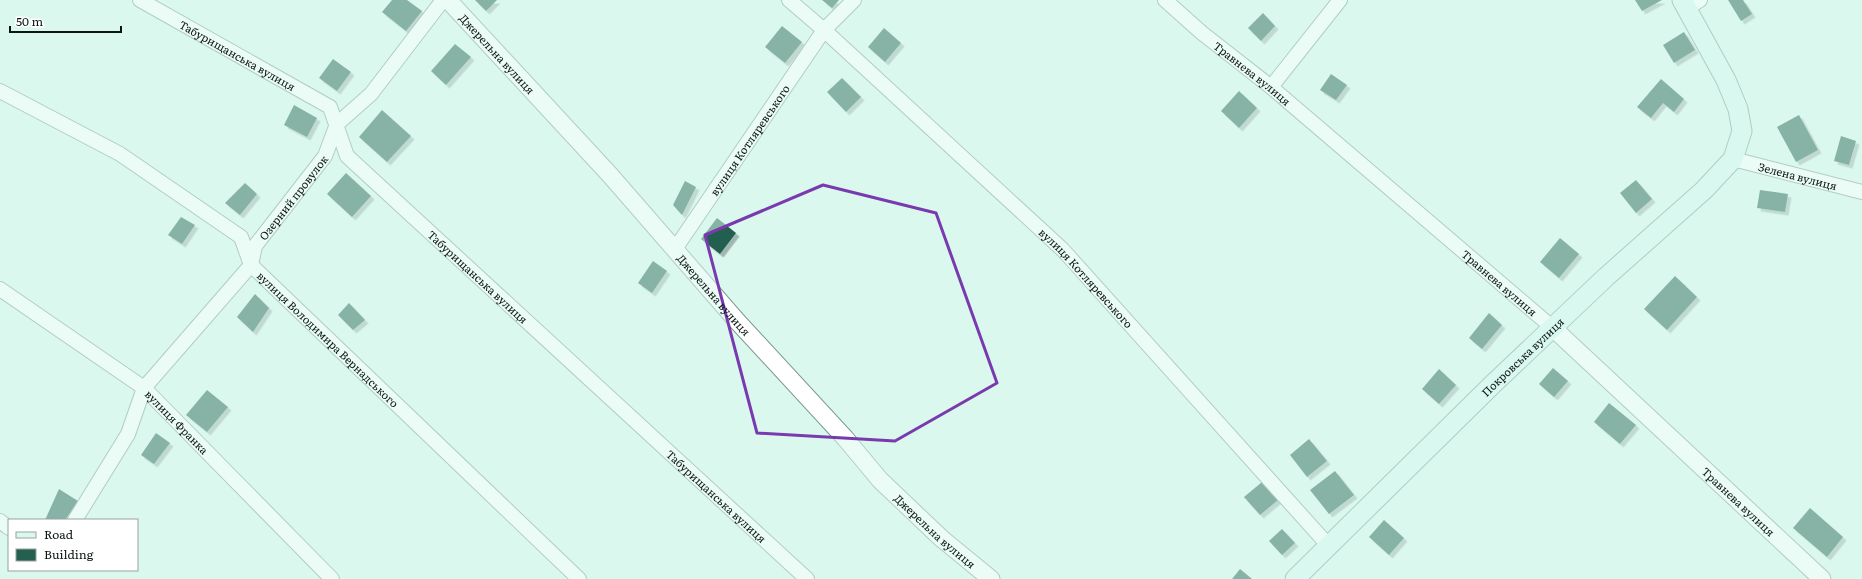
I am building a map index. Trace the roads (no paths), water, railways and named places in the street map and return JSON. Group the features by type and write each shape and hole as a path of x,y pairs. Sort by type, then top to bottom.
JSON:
{"main road":[{"name":"Покровська вулиця","path":"1295,579 1328,545 1606,277 1704,190 1733,160 1742,131 1738,109 1690,3"}],"street":[{"name":"Табурищанська вулиця","path":"140,0 330,107 348,156 807,579"},
{"name":"Озерний провулок","path":"76,519 128,434 144,388 251,265 255,246 325,156 337,124 371,94 443,0"},
{"name":"Джерельна вулиця","path":"448,0 610,175 737,321 845,438 880,480 941,538 990,579"},
{"name":"вулиця Котляревського","path":"789,0 824,30 1062,250 1328,545"},
{"path":"824,30 854,0"},
{"name":"Травнева вулиця","path":"1165,0 1202,33 1271,87 1553,328 1822,579"},
{"path":"1271,87 1340,0"},
{"name":"вулиця Котляревського","path":"675,249 824,30"},
{"name":"вулиця Володимира Вернадського","path":"0,91 120,154 242,238 251,265 579,579"},
{"name":"Зелена вулиця","path":"1733,160 1862,192"},
{"name":"вулиця Франка","path":"0,289 144,388 332,579"},
{"path":"0,521 8,527"}]}
